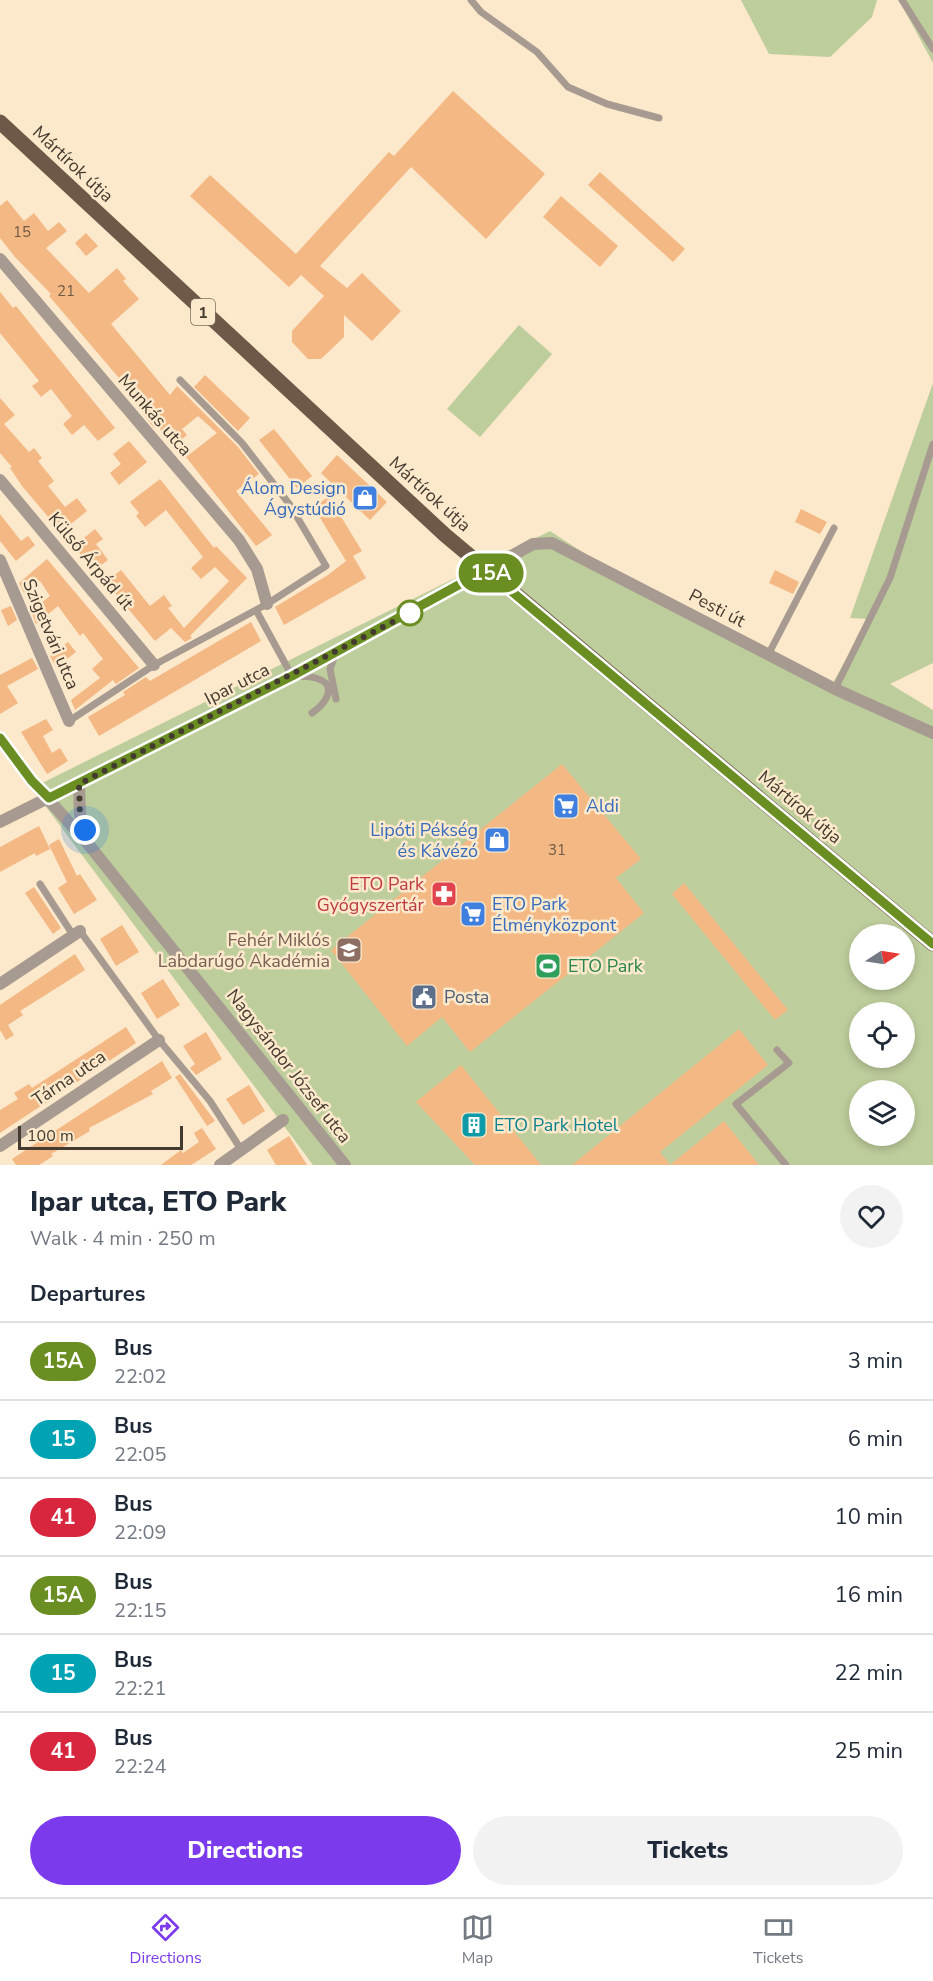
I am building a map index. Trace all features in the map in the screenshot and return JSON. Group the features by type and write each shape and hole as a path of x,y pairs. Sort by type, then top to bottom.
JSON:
{"main road":[{"name":"Mártírok útja","path":"0,122 426,518 933,944"}],"street":[{"name":"Munkás utca","path":"0,259 239,540 257,569 261,607"},
{"name":"Külső Árpád út","path":"0,480 154,665"},
{"name":"Pesti út","path":"486,570 533,544 552,543 768,655 933,733"},
{"name":"Szigetvári utca","path":"0,560 69,722"},
{"name":"Ipar utca","path":"0,822 292,676 486,570"},
{"name":"Nagysándor József utca","path":"0,738 32,781 89,845 345,1165"},
{"path":"79,784 80,815 89,845"},
{"path":"0,984 77,933"},
{"name":"Tárna utca","path":"0,1146 159,1040"},
{"path":"220,1165 283,1120"}],"lane":[{"path":"471,0 481,12 537,52 567,87 607,104 659,118"},
{"path":"902,0 933,49"},
{"path":"69,722 154,665 261,607 327,566 290,505 242,443 180,380"},
{"path":"835,688 890,578 933,444"},
{"path":"768,655 834,528"},
{"path":"261,607 292,676 317,678 326,686 328,695 326,702 312,713"},
{"path":"336,652 330,669 336,699"},
{"path":"40,884 159,1040 210,1101 242,1151"},
{"path":"777,1050 789,1063 736,1104 786,1165"}],"green space":[{"path":"741,0 877,0 872,17 830,57 769,54"},
{"path":"899,0 933,0 933,63"},
{"path":"519,325 552,354 480,437 447,409"},
{"path":"933,383 933,663 890,684 933,710 933,1165 313,1165 32,788 550,531 632,584 831,686 869,619 850,618"}],"building":[{"path":"453,91 545,174 486,239 411,167 320,266 347,288 362,273 401,311 372,341 344,315 344,337 321,359 308,359 292,342 292,331 324,296 301,275 289,287 190,196 210,175 296,254 389,152 394,156"},
{"path":"600,172 685,249 673,262 588,185"},
{"path":"561,196 618,246 600,267 543,217"},
{"path":"7,200 24,221 34,213 48,231 59,222 67,231 46,248 89,293 117,268 126,279 123,281 139,299 111,324 170,395 177,386 238,447 259,474 236,491 272,535 256,546 186,457 217,433 198,416 182,429 187,435 173,446 157,425 154,428 144,415 148,412 49,296 51,294 15,257 0,238 0,206"},
{"path":"86,233 98,246 86,256 75,243"},
{"path":"0,292 13,308 16,306 115,428 98,441 84,425 72,435 63,424 72,416 51,389 41,397 32,386 39,381 0,333"},
{"path":"205,375 250,418 238,431 194,387"},
{"path":"0,398 15,415 4,424 29,452 34,448 42,458 38,461 54,481 48,486 65,507 77,498 87,511 61,532 22,486 10,468 12,467 0,453"},
{"path":"274,429 312,476 297,488 259,440"},
{"path":"129,441 147,462 119,485 110,473 121,464 113,454"},
{"path":"337,455 387,502 370,520 321,473"},
{"path":"160,479 214,548 216,546 247,578 190,636 192,638 185,642 171,628 155,641 106,582 121,570 150,606 164,595 172,606 168,608 184,628 229,581 215,567 201,579 191,568 203,557 166,510 145,527 136,516 139,513 130,502"},
{"path":"329,497 362,551 353,556 366,578 284,625 275,607 328,575 346,561 313,506"},
{"path":"801,509 827,522 820,534 795,522"},
{"path":"0,514 21,541 28,536 35,545 16,561 0,541"},
{"path":"95,529 103,539 96,544 108,560 93,571 74,546"},
{"path":"47,559 139,668 116,684 113,680 75,710 71,700 100,678 92,669 103,659 83,633 80,636 58,606 36,624 31,611 50,596 40,581 24,593 19,583"},
{"path":"775,570 799,582 793,594 769,583"},
{"path":"11,606 17,620 8,626 1,610"},
{"path":"251,622 261,641 99,736 88,717 125,695 123,692 146,677 150,681"},
{"path":"68,642 76,652 56,667 50,656"},
{"path":"32,658 38,669 7,686 18,703 0,714 0,675"},
{"path":"46,719 53,730 43,736 52,753 60,748 68,761 47,774 21,732"},
{"name":"ETO Park Élményközpont","path":"562,764 641,859 616,878 644,913 470,1052 442,1017 407,1046 331,950"},
{"path":"39,826 50,849 36,856 35,853 0,872 0,847"},
{"path":"59,839 77,876 80,874 97,900 74,914 58,888 67,882 49,845"},
{"path":"684,883 788,1010 775,1020 672,894"},
{"path":"34,887 61,928 53,934 25,893"},
{"path":"122,925 139,952 116,966 100,939"},
{"path":"75,954 85,970 20,1011 23,1015 8,1025 14,1035 6,1040 0,1030 0,1005"},
{"path":"163,979 180,1005 157,1019 141,993"},
{"path":"126,1027 136,1043 0,1133 0,1110 18,1099 14,1093 29,1084 32,1088"},
{"path":"739,1029 768,1065 660,1152 670,1165 572,1165"},
{"path":"206,1032 222,1059 196,1075 190,1068 195,1064 183,1046"},
{"path":"162,1061 172,1078 151,1091 153,1094 89,1128 90,1131 51,1154 53,1156 39,1165 16,1165 12,1159"},
{"name":"ETO Park Hotel","path":"461,1065 541,1165 475,1165 416,1102"},
{"path":"180,1074 215,1121 207,1126 175,1077"},
{"path":"249,1085 265,1111 243,1125 226,1099"},
{"path":"724,1121 759,1165 670,1165"},
{"path":"202,1128 216,1149 191,1165 161,1165 181,1150 183,1153 199,1142 194,1133"},
{"path":"289,1136 307,1165 276,1165 267,1150"}],"bus line":[{"name":"15A","path":"0,738 32,781 49,798 292,676 486,570 933,944"}],"place":[{"name":"Álom Design Ágystúdió","path":"365,498"},
{"name":"Aldi","path":"566,806"},
{"name":"Lipóti Pékség és Kávézó","path":"497,840"},
{"name":"ETO Park Gyógyszertár","path":"444,894"},
{"name":"ETO Park Élményközpont","path":"473,914"},
{"name":"Fehér Miklós Labdarúgó Akadémia","path":"349,950"},
{"name":"ETO Park","path":"548,966"},
{"name":"Posta","path":"424,997"},
{"name":"ETO Park Hotel","path":"474,1125"}],"route":[{"path":"85,830 80,815 79,784 292,676 410,613"}]}
